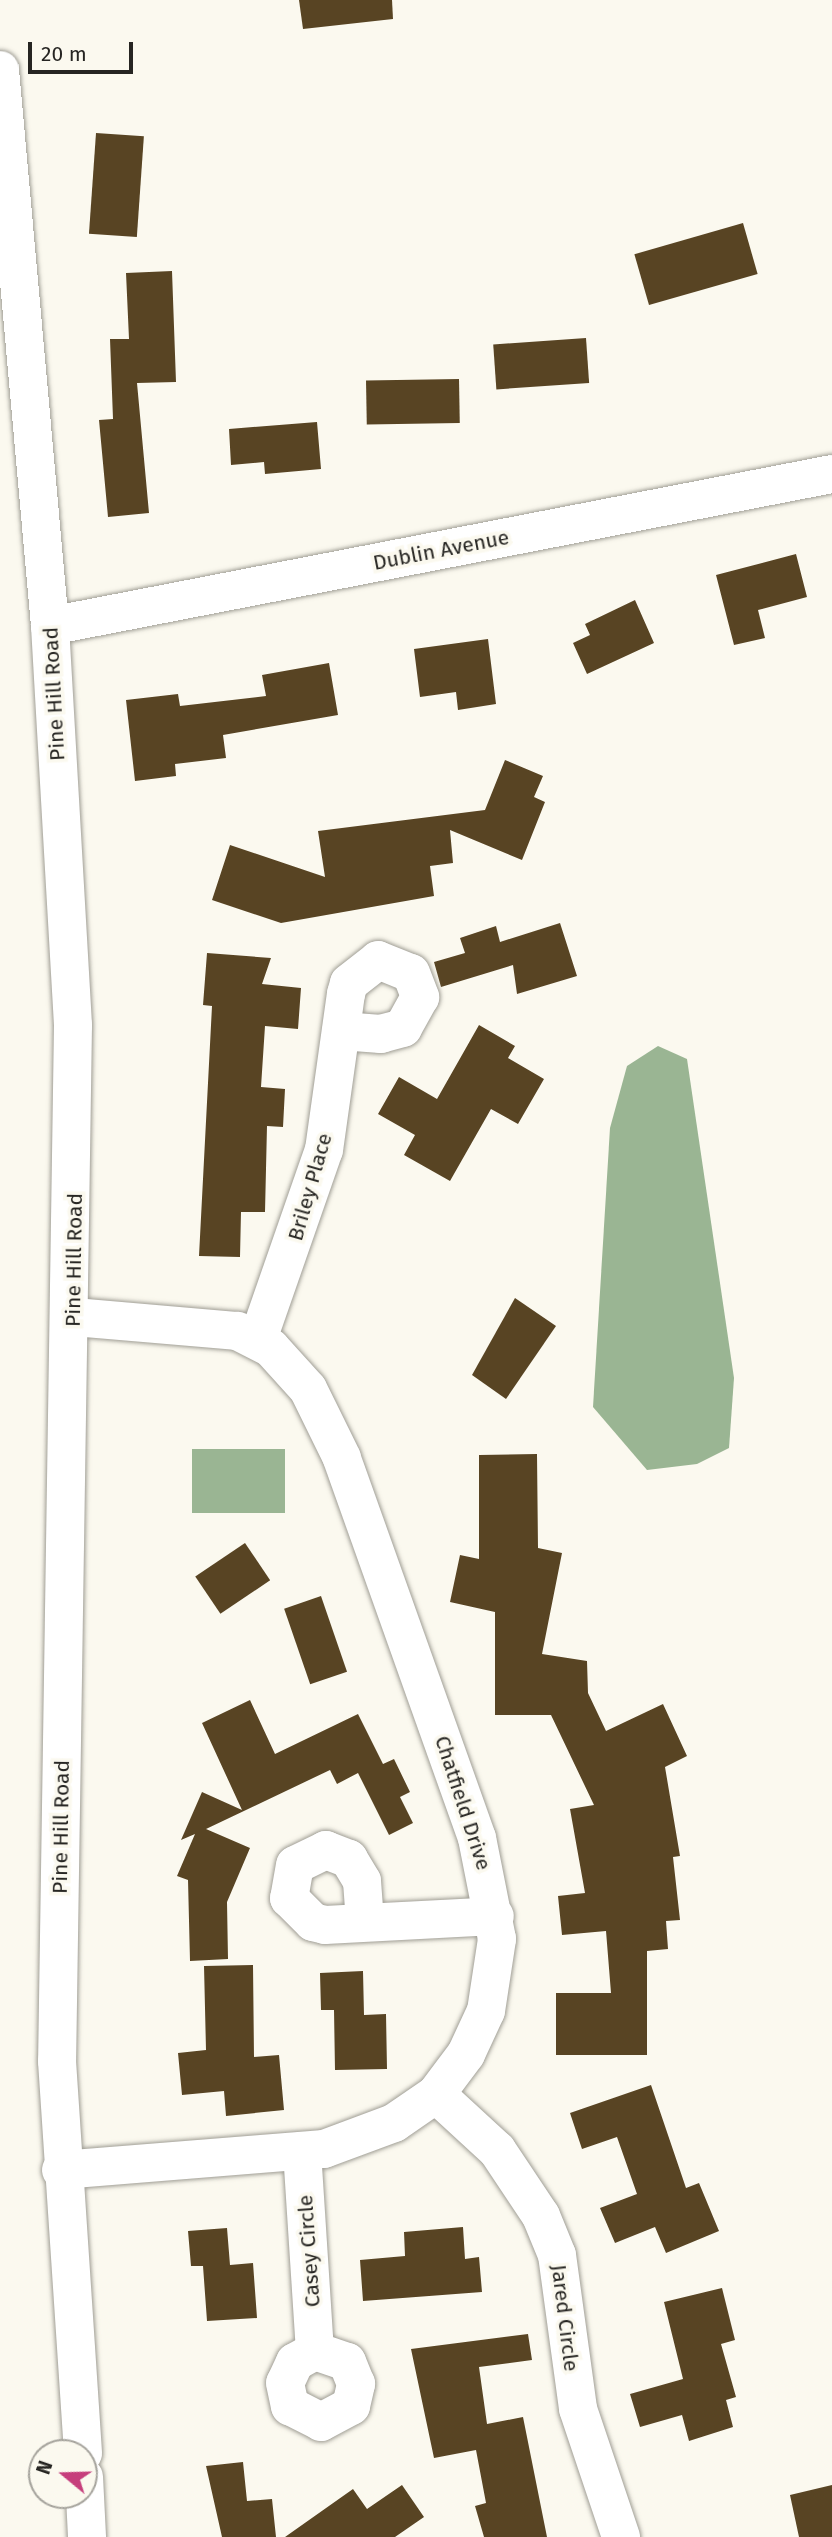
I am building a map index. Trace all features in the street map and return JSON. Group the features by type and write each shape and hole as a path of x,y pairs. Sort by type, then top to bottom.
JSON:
{"street":[{"name":"Pine Hill Road","path":"1,87 50,626 73,1025 73,1317 58,1968 61,2170 82,2439"},
{"name":"Dublin Avenue","path":"50,626 832,474"},
{"name":"Briley Place","path":"258,1339 324,1150 341,1031"},
{"path":"73,1317 208,1326 258,1339"},
{"name":"Chatfield Drive","path":"61,2170 302,2151 370,2134 436,2094 466,2054 485,2011 495,1962 495,1916 477,1838 342,1458 308,1389 258,1339"},
{"path":"365,1922 495,1916"},
{"name":"Jared Circle","path":"436,2094 497,2150 541,2216 557,2255 578,2409 621,2537"},
{"name":"Casey Circle","path":"302,2151 315,2351"},
{"path":"86,2509 87,2537"}],"shaded area":[{"path":"658,1046 687,1059 734,1378 729,1448 697,1464 647,1470 593,1407 610,1128 627,1066"},
{"path":"192,1449 285,1449 285,1513 192,1513"}],"building":[{"path":"299,0 392,0 393,19 303,29"},
{"path":"96,133 144,136 137,237 89,234"},
{"path":"743,223 758,274 649,305 634,254"},
{"path":"172,271 176,382 137,383 149,513 108,517 99,420 113,419 110,339 129,339 126,273"},
{"path":"586,338 589,383 496,389 493,344"},
{"path":"459,379 460,423 367,425 366,381"},
{"path":"317,422 321,469 265,474 264,462 231,465 229,429"},
{"path":"796,554 807,597 758,610 765,638 734,645 716,575"},
{"path":"635,600 654,643 587,674 573,643 590,635 585,624"},
{"path":"488,639 496,704 458,710 456,692 420,697 414,649"},
{"path":"329,663 338,715 223,735 226,758 175,764 176,776 135,781 126,700 178,694 180,706 266,696 262,675"},
{"path":"505,760 543,776 534,797 545,802 522,860 450,830 453,863 430,866 434,896 281,923 212,900 230,845 325,877 318,831 485,810"},
{"path":"560,923 577,976 517,994 513,965 441,987 434,962 465,953 460,938 496,926 500,942"},
{"path":"207,953 271,958 262,984 301,988 298,1029 265,1026 261,1087 285,1089 283,1127 267,1126 265,1212 241,1212 240,1257 199,1256 212,1006 203,1005"},
{"path":"479,1025 515,1046 508,1058 544,1079 518,1124 491,1109 450,1181 404,1155 415,1135 378,1114 399,1077 437,1099"},
{"path":"515,1298 556,1326 506,1399 472,1375"},
{"path":"537,1454 538,1548 562,1553 542,1654 587,1661 588,1693 606,1731 663,1704 687,1756 665,1767 680,1856 673,1857 680,1920 666,1921 668,1949 647,1951 647,2055 556,2055 556,1993 611,1993 606,1931 562,1935 558,1896 585,1893 570,1809 594,1805 551,1715 495,1715 495,1612 450,1602 460,1555 479,1559 479,1455"},
{"path":"245,1543 270,1580 220,1614 195,1577"},
{"path":"321,1596 347,1672 310,1684 284,1609"},
{"path":"250,1700 275,1754 358,1714 383,1764 394,1759 410,1792 400,1797 413,1823 389,1835 358,1773 337,1784 330,1770 206,1829 250,1848 227,1902 228,1959 190,1961 188,1880 177,1876 195,1834 181,1840 202,1792 242,1810 202,1723"},
{"path":"253,1965 254,2057 279,2055 284,2110 226,2116 224,2091 182,2095 178,2053 206,2050 204,1966"},
{"path":"363,1971 364,2015 386,2014 387,2069 335,2070 334,2010 321,2010 320,1973"},
{"path":"651,2085 686,2188 699,2183 719,2231 666,2253 655,2227 615,2243 600,2208 637,2194 617,2137 582,2149 570,2113"},
{"path":"463,2227 465,2259 479,2257 482,2292 363,2301 360,2260 405,2256 404,2232"},
{"path":"227,2228 230,2265 253,2263 257,2318 207,2321 203,2266 191,2266 188,2231"},
{"path":"722,2288 735,2340 721,2344 736,2397 726,2400 733,2427 689,2441 682,2415 640,2427 630,2394 683,2379 664,2302"},
{"path":"528,2334 532,2360 479,2367 487,2424 523,2417 547,2537 484,2537 475,2506 486,2503 476,2450 434,2458 411,2349"},
{"path":"243,2462 247,2501 272,2499 276,2537 222,2537 206,2466"},
{"path":"402,2485 424,2517 395,2537 285,2537 353,2489 367,2509"},
{"path":"832,2485 832,2537 799,2537 790,2495"}]}
